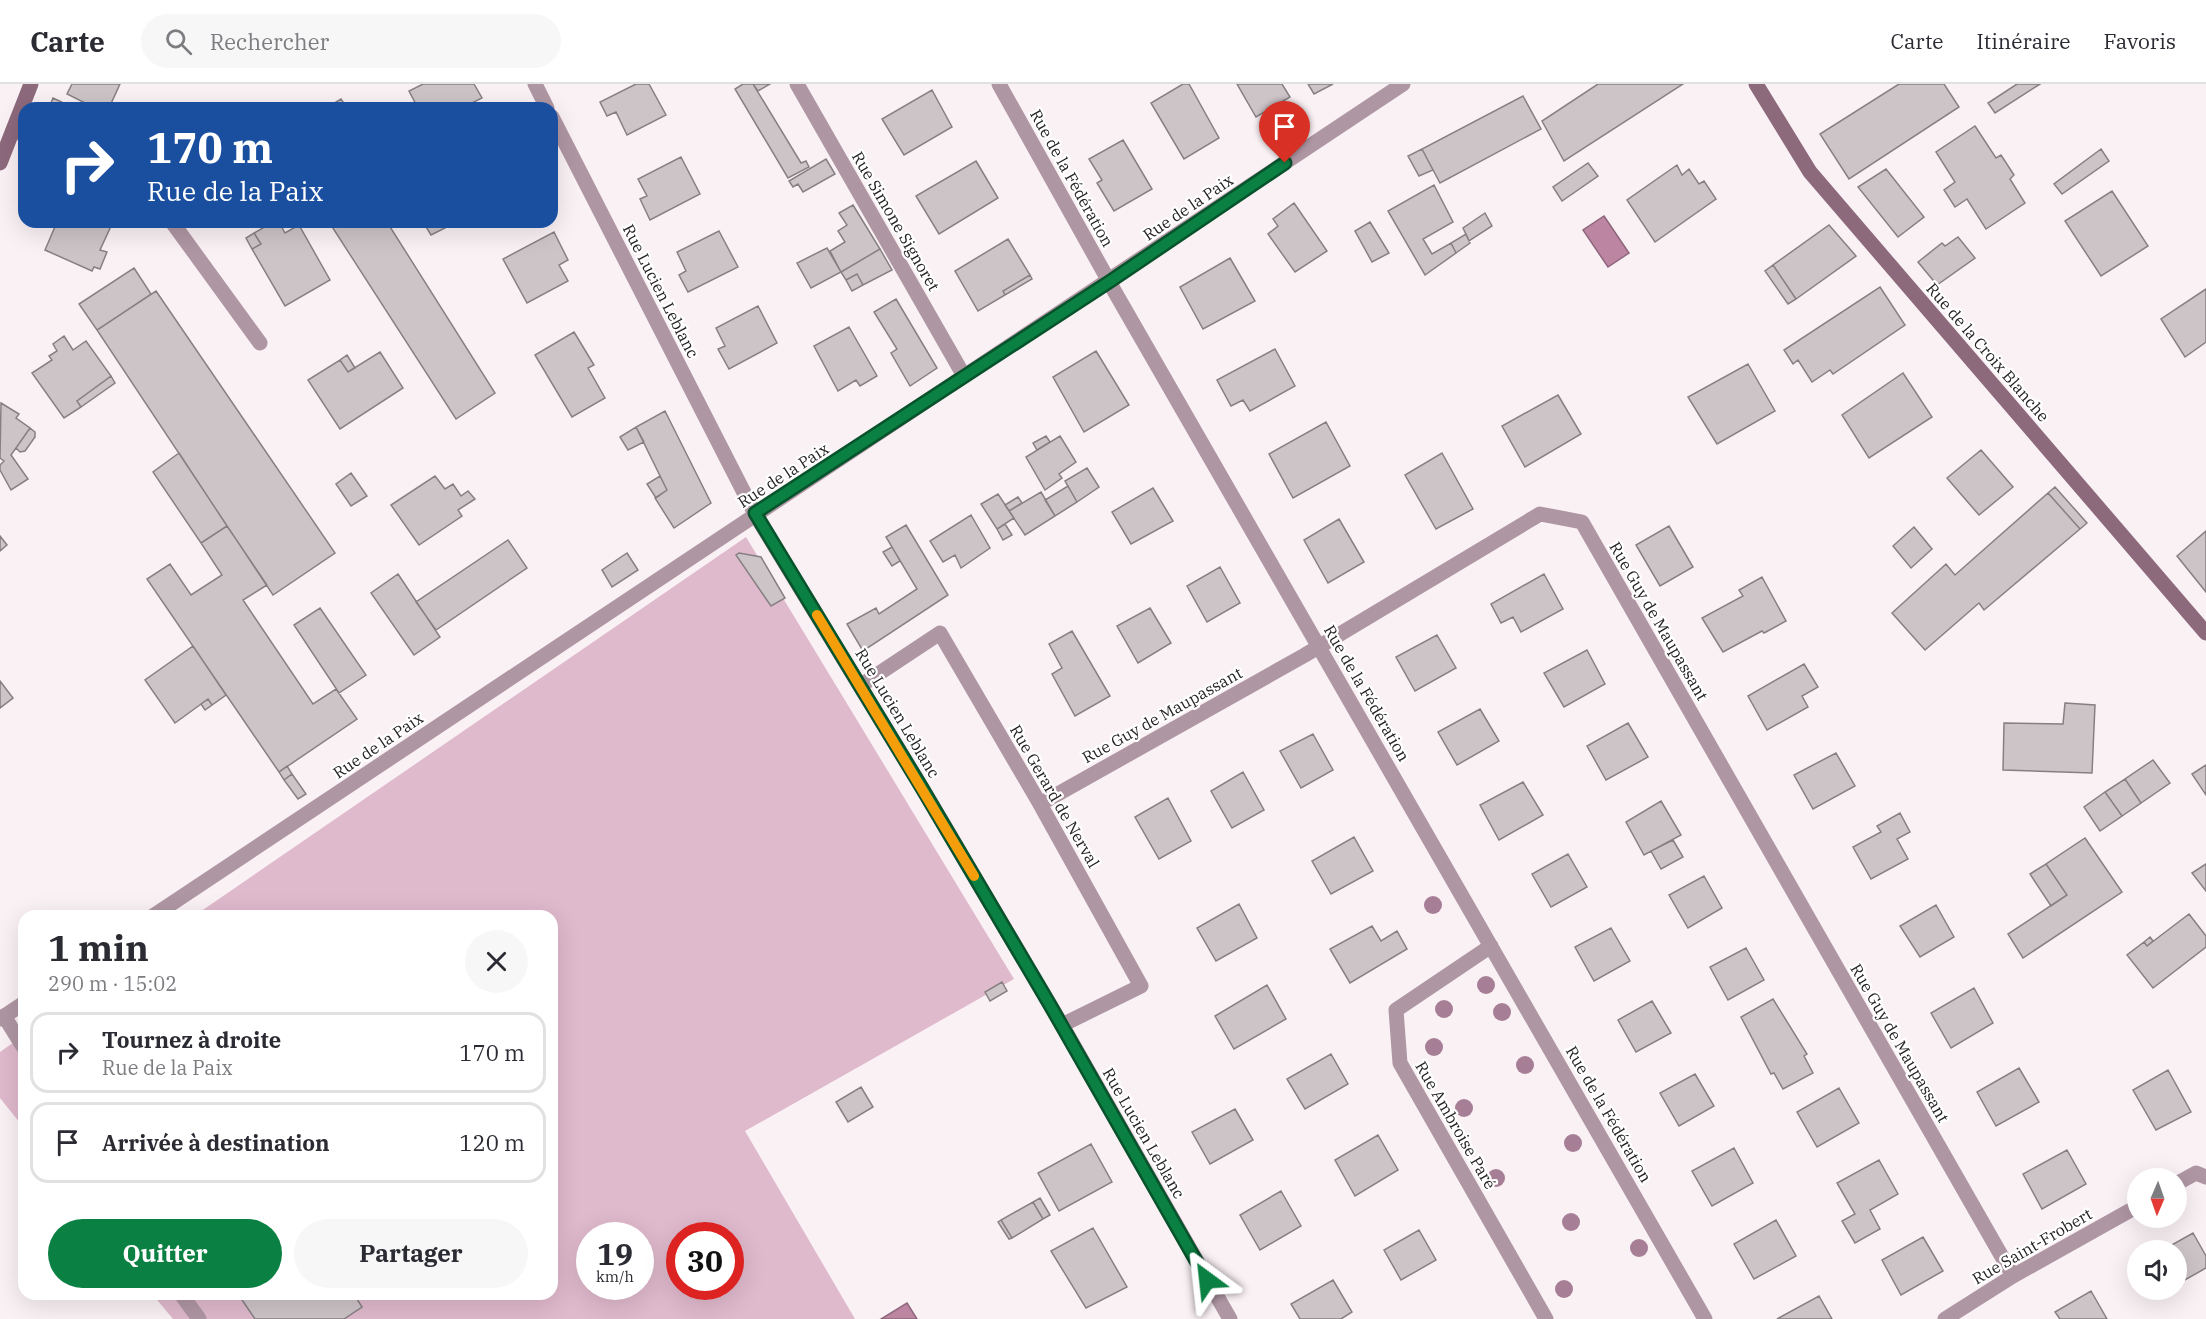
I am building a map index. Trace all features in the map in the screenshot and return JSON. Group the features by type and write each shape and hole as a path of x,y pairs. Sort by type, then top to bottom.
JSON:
{"street":[{"path":"27,102 31,84"},
{"path":"535,84 545,102"},
{"name":"Rue Simone Signoret","path":"797,84 964,376"},
{"name":"Rue de la Fédération","path":"999,84 1109,282 1705,1319"},
{"name":"Rue de la Paix","path":"162,910 755,513 1109,282 1403,84"},
{"name":"Rue de la Croix Blanche","path":"1756,84 1810,172 2206,633"},
{"name":"Rue Lucien Leblanc","path":"558,129 755,513 1062,1024 1230,1319"},
{"path":"0,163 18,135"},
{"path":"176,228 260,343"},
{"name":"Rue Guy de Maupassant","path":"1040,804 1320,646 1540,514 1582,522 2013,1276"},
{"name":"Rue Gerard de Nerval","path":"860,686 940,633 1040,804 1141,986 1062,1024"},
{"name":"Rue Ambroise Paré","path":"1491,946 1396,1010 1400,1063 1546,1319"},
{"path":"18,1007 2,1018 18,1040"},
{"path":"2187,1178 2196,1173 2206,1177"},
{"name":"Rue Saint-Frobert","path":"1945,1319 2013,1276 2127,1212"},
{"path":"185,1300 199,1319"}],"shaded area":[{"path":"1604,216 1629,253 1608,267 1583,230"},
{"path":"746,537 1014,979 745,1131 855,1319 173,1319 157,1300 558,1300 558,910 203,910"},
{"path":"18,1039 18,1120 0,1098 0,1052"},
{"path":"907,1303 917,1319 881,1319"}],"building":[{"path":"72,84 120,84 112,102 83,102 67,94"},
{"path":"423,84 474,84 482,98 474,102 415,102 409,91"},
{"path":"636,84 649,84 666,115 627,135 616,112 607,116 600,102"},
{"path":"743,84 753,84 801,163 806,161 809,167 788,178 735,89"},
{"path":"753,84 770,84 758,91"},
{"path":"1183,84 1189,84 1219,138 1184,159 1151,103"},
{"path":"1237,84 1282,84 1290,97 1256,117"},
{"path":"1308,84 1333,84 1314,94"},
{"path":"1598,84 1683,84 1564,161 1542,121"},
{"path":"1899,84 1944,84 1959,107 1849,179 1820,134"},
{"path":"2017,84 2040,84 1995,113 1988,103"},
{"path":"932,90 952,127 904,155 882,119"},
{"path":"1523,96 1541,129 1440,183 1422,149"},
{"path":"1975,126 1996,158 2001,155 2014,175 2010,179 2025,203 1986,229 1967,199 1955,207 1944,190 1955,182 1936,152"},
{"path":"1123,140 1152,189 1114,211 1097,183 1102,180 1089,159"},
{"path":"1422,149 1433,170 1419,176 1408,156"},
{"path":"2101,149 2109,161 2062,194 2054,184"},
{"path":"681,157 700,194 650,220 640,199 647,196 638,179"},
{"path":"826,159 835,174 803,192 798,184 793,187 789,181"},
{"path":"976,161 998,198 939,234 916,196"},
{"path":"1588,163 1598,176 1562,201 1553,187"},
{"path":"1677,165 1682,175 1689,169 1699,184 1704,181 1716,199 1655,242 1627,200"},
{"path":"1886,169 1924,217 1898,237 1858,187"},
{"path":"1434,185 1453,222 1423,239 1432,254 1451,243 1456,253 1425,275 1388,211"},
{"path":"2112,191 2148,246 2101,276 2065,221"},
{"path":"1294,203 1327,251 1295,272 1268,234 1278,226 1273,219"},
{"path":"853,205 880,249 841,272 830,251 845,242 838,231 847,225 839,213"},
{"path":"1485,213 1492,226 1469,241 1463,228"},
{"path":"1370,222 1389,253 1372,262 1355,231"},
{"path":"1829,225 1856,256 1796,299 1773,265"},
{"path":"54,228 110,228 100,250 107,252 100,269 94,267 92,271 45,250"},
{"path":"263,228 282,228 285,233 294,228 301,228 330,280 285,306 252,249 261,244 254,233"},
{"path":"333,228 391,228 495,393 456,419"},
{"path":"427,228 445,228 431,235"},
{"path":"719,231 738,267 688,292 679,275 686,271 677,252"},
{"path":"554,232 568,260 559,265 568,281 527,303 503,259"},
{"path":"254,233 261,244 252,249 246,238"},
{"path":"1466,234 1470,243 1456,253 1451,243"},
{"path":"1958,237 1975,258 1937,285 1918,262 1942,243 1945,246"},
{"path":"1008,239 1030,275 1003,291 1005,295 978,311 955,271"},
{"path":"827,248 841,272 811,288 797,263"},
{"path":"880,249 892,270 863,285 857,274 846,280 841,272"},
{"path":"1230,258 1255,301 1203,329 1180,287"},
{"path":"1773,265 1796,299 1788,304 1765,271"},
{"path":"134,268 151,294 97,330 79,304"},
{"path":"857,274 863,285 852,291 846,280"},
{"path":"1030,275 1032,279 1005,295 1003,291"},
{"path":"1880,287 1905,325 1833,374 1830,370 1812,382 1798,360 1793,364 1784,350"},
{"path":"2206,289 2206,342 2185,357 2161,319"},
{"path":"156,291 335,553 273,595 97,330"},
{"path":"896,299 937,368 910,386 891,353 897,349 874,312"},
{"path":"758,306 777,343 729,369 718,349 725,346 716,328"},
{"path":"849,327 877,376 860,386 856,380 838,391 814,346"},
{"path":"574,332 594,365 588,368 605,398 572,417 535,355"},
{"path":"64,336 73,350 86,341 111,376 77,401 81,407 64,418 32,373 52,360 49,356 57,351 53,344"},
{"path":"1275,349 1295,386 1250,411 1243,400 1231,406 1217,380"},
{"path":"1096,351 1129,405 1084,432 1053,377"},
{"path":"380,352 403,388 340,429 308,380 340,360 348,372"},
{"path":"347,355 355,368 348,372 340,360"},
{"path":"1748,364 1775,411 1717,444 1688,397"},
{"path":"1903,373 1932,417 1869,458 1842,415"},
{"path":"111,376 115,383 81,407 77,401"},
{"path":"1558,395 1581,434 1525,467 1502,426"},
{"path":"1,403 19,414 16,418 30,428 11,455 28,479 11,490 0,470 0,465 4,461 0,458"},
{"path":"665,411 711,503 674,528 655,498 667,490 636,427"},
{"path":"1326,422 1350,466 1293,498 1269,454"},
{"path":"636,427 644,442 628,450 620,437"},
{"path":"30,428 35,432 35,437 25,451 20,452 16,448"},
{"path":"1046,436 1050,442 1037,450 1033,443"},
{"path":"1060,436 1076,462 1059,474 1062,478 1045,490 1026,457"},
{"path":"1981,450 2013,487 1979,515 1947,478"},
{"path":"179,453 227,526 201,543 153,472"},
{"path":"1442,453 1473,509 1436,529 1405,475"},
{"path":"1087,468 1099,487 1077,502 1065,481"},
{"path":"351,473 367,496 351,506 336,484"},
{"path":"435,476 445,489 453,484 461,496 468,491 475,499 458,510 462,516 419,545 391,505"},
{"path":"660,476 667,490 656,498 647,484"},
{"path":"1068,486 1077,502 1055,516 1045,500"},
{"path":"2055,487 2087,523 2080,529 2048,493"},
{"path":"1153,488 1173,521 1131,544 1112,512"},
{"path":"1041,492 1055,516 1025,535 1009,511"},
{"path":"2048,493 2080,529 1984,610 1979,603 1925,650 1892,613 1946,564 1955,575"},
{"path":"998,494 1014,518 997,529 981,504"},
{"path":"1018,497 1022,503 1009,511 1005,505"},
{"path":"971,515 990,548 961,568 955,555 943,562 930,541"},
{"path":"1339,519 1364,562 1328,583 1304,540"},
{"path":"1005,524 1012,535 1003,540 997,529"},
{"path":"906,525 948,595 863,651 847,624 876,608 879,614 917,589 886,537"},
{"path":"227,526 267,585 243,600 313,704 336,689 357,719 279,772 147,579 170,564 191,595 222,575 201,543"},
{"path":"1669,526 1693,567 1660,586 1636,545"},
{"path":"1914,527 1932,549 1911,568 1893,546"},
{"path":"2206,531 2206,592 2177,556"},
{"path":"0,536 7,545 0,551"},
{"path":"508,540 527,568 436,630 416,602"},
{"path":"892,547 900,561 892,566 883,552"},
{"path":"627,553 638,570 612,587 602,570"},
{"path":"739,553 761,557 785,598 771,606 736,555"},
{"path":"1220,567 1240,603 1207,622 1187,586"},
{"path":"398,574 440,637 414,655 371,593"},
{"path":"1544,574 1563,609 1521,632 1513,617 1501,623 1491,604"},
{"path":"1762,577 1786,621 1723,652 1702,618 1743,596 1739,590"},
{"path":"320,608 366,675 339,693 294,625"},
{"path":"1150,608 1171,643 1138,663 1117,626"},
{"path":"1072,631 1110,696 1075,716 1052,674 1062,668 1049,644"},
{"path":"1437,635 1456,668 1415,691 1396,657"},
{"path":"193,646 226,695 212,705 208,699 175,723 145,680"},
{"path":"1587,650 1605,684 1564,707 1544,673"},
{"path":"1804,664 1818,687 1802,696 1808,707 1767,730 1748,696"},
{"path":"0,681 13,698 0,708"},
{"path":"208,699 212,705 205,710 201,704"},
{"path":"2065,703 2095,705 2092,773 2003,770 2004,723 2063,724"},
{"path":"1480,709 1499,741 1457,765 1438,732"},
{"path":"1628,723 1648,757 1606,780 1587,746"},
{"path":"1313,734 1333,770 1301,788 1280,751"},
{"path":"1836,753 1855,786 1813,809 1794,775"},
{"path":"2153,760 2170,783 2141,803 2125,779"},
{"path":"2206,765 2206,795 2192,774"},
{"path":"287,766 292,774 284,780 279,772"},
{"path":"1243,772 1264,810 1232,828 1211,791"},
{"path":"292,774 306,794 298,799 284,780"},
{"path":"2125,779 2141,803 2122,816 2105,792"},
{"path":"1523,782 1543,815 1499,840 1480,805"},
{"path":"2105,792 2122,816 2100,831 2084,807"},
{"path":"1168,798 1191,841 1159,859 1135,817"},
{"path":"1661,801 1681,835 1644,855 1626,822"},
{"path":"1900,813 1910,832 1897,839 1908,859 1871,879 1853,847 1881,832 1877,826"},
{"path":"1354,837 1373,871 1331,894 1312,861"},
{"path":"2085,838 2122,892 2023,958 2008,934 2067,895 2046,864"},
{"path":"1673,840 1683,857 1661,869 1651,851"},
{"path":"1568,854 1587,887 1551,907 1532,874"},
{"path":"2046,864 2067,895 2051,906 2030,874"},
{"path":"2206,864 2206,891 2192,873"},
{"path":"1704,876 1722,908 1688,928 1669,895"},
{"path":"1239,904 1257,938 1216,961 1197,928"},
{"path":"1936,905 1954,937 1920,957 1900,926"},
{"path":"2189,914 2206,936 2206,947 2153,988 2127,955 2144,942 2147,946"},
{"path":"1372,926 1381,941 1397,931 1407,949 1350,983 1330,949"},
{"path":"1611,928 1630,961 1594,981 1575,947"},
{"path":"2150,937 2153,941 2147,946 2144,942"},
{"path":"1746,948 1764,980 1728,1000 1710,967"},
{"path":"1002,982 1007,991 990,1001 985,992"},
{"path":"1267,985 1286,1019 1234,1049 1215,1016"},
{"path":"1974,988 1993,1023 1951,1048 1931,1013"},
{"path":"1773,999 1807,1054 1804,1056 1813,1073 1783,1089 1774,1073 1771,1074 1741,1017"},
{"path":"1652,1001 1671,1033 1636,1052 1618,1020"},
{"path":"1331,1054 1348,1084 1305,1109 1287,1079"},
{"path":"2019,1068 2039,1102 1996,1126 1977,1092"},
{"path":"2168,1070 2191,1112 2156,1130 2133,1090"},
{"path":"1695,1074 1714,1106 1679,1126 1660,1093"},
{"path":"861,1087 873,1107 848,1122 836,1102"},
{"path":"1839,1088 1859,1123 1817,1147 1797,1112"},
{"path":"1235,1109 1253,1140 1210,1164 1192,1132"},
{"path":"1378,1135 1398,1170 1355,1196 1335,1160"},
{"path":"1091,1144 1112,1182 1059,1211 1038,1173"},
{"path":"1734,1148 1753,1183 1712,1206 1692,1171"},
{"path":"2067,1150 2086,1184 2042,1209 2023,1174"},
{"path":"1879,1160 1898,1194 1870,1210 1880,1229 1855,1243 1842,1221 1855,1214 1837,1183"},
{"path":"1281,1191 1301,1226 1260,1250 1240,1215"},
{"path":"1040,1198 1050,1215 1043,1219 1033,1202"},
{"path":"1033,1202 1043,1219 1012,1238 1001,1220"},
{"path":"1001,1220 1012,1238 1009,1239 998,1222"},
{"path":"1776,1220 1796,1256 1754,1279 1734,1244"},
{"path":"1093,1228 1127,1287 1086,1308 1051,1251"},
{"path":"1419,1230 1436,1260 1401,1280 1384,1250"},
{"path":"2193,1233 2206,1256 2206,1268 2187,1279 2187,1240 2181,1240"},
{"path":"1923,1237 1943,1271 1901,1295 1882,1260"},
{"path":"1333,1280 1352,1312 1341,1319 1300,1319 1291,1304"},
{"path":"2091,1291 2107,1319 2060,1319 2055,1312"},
{"path":"1819,1296 1832,1319 1777,1319"},
{"path":"242,1300 358,1300 362,1307 344,1319 255,1319"}],"slow traffic":[{"path":"817,615 974,876"}],"route":[{"path":"1207,1280 1050,1005 922,788 755,513 1109,282 1285,163"}]}
